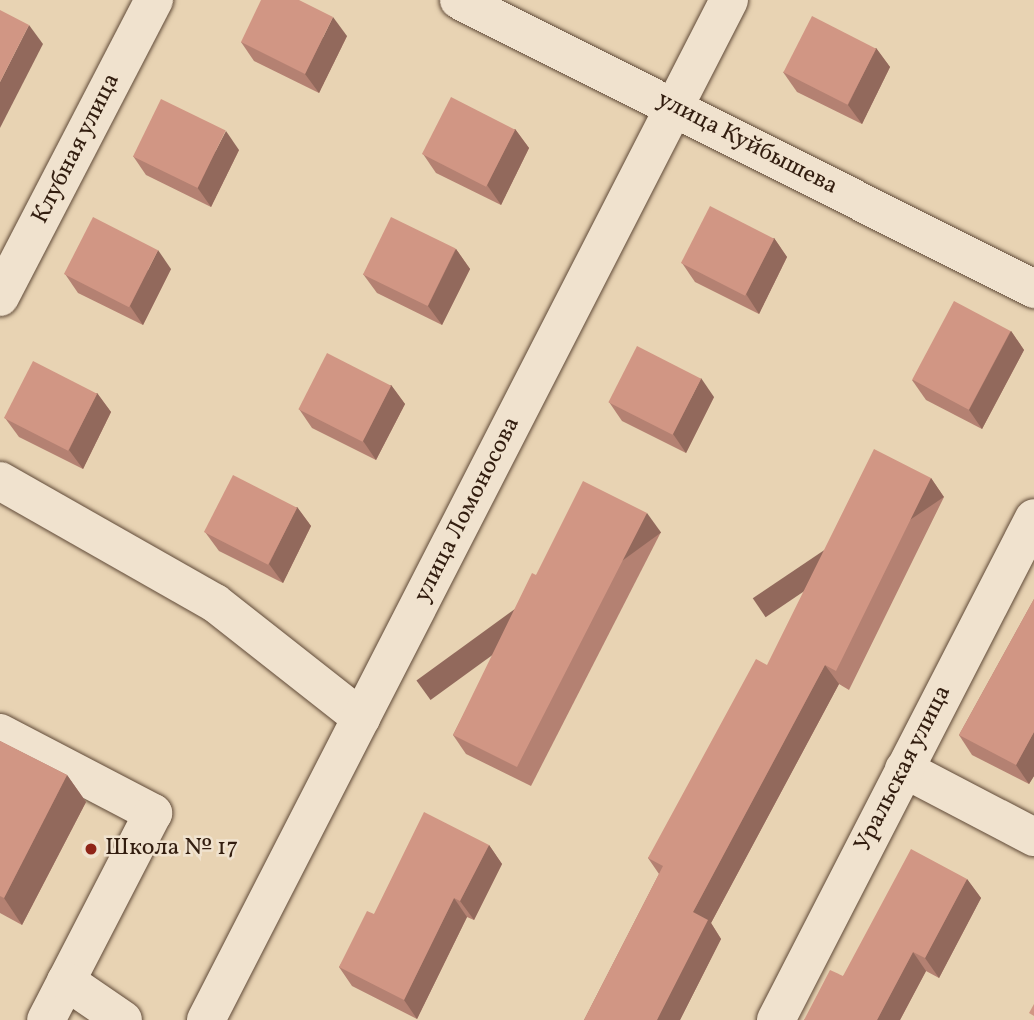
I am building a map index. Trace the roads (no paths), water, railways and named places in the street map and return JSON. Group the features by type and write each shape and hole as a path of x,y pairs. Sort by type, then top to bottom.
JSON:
{"street":[{"name":"Клубная улица","path":"0,297 154,0"},
{"name":"улица Куйбышева","path":"459,0 1034,289"},
{"name":"улица Ломоносова","path":"206,1020 729,0"},
{"path":"0,481 215,603 361,718"},
{"name":"Уральская улица","path":"776,1020 1034,518"},
{"path":"0,733 153,813 46,1020"},
{"path":"904,769 1034,837"},
{"path":"66,981 123,1020"}],"place":[{"name":"Школа № 17","path":"91,849"}]}
